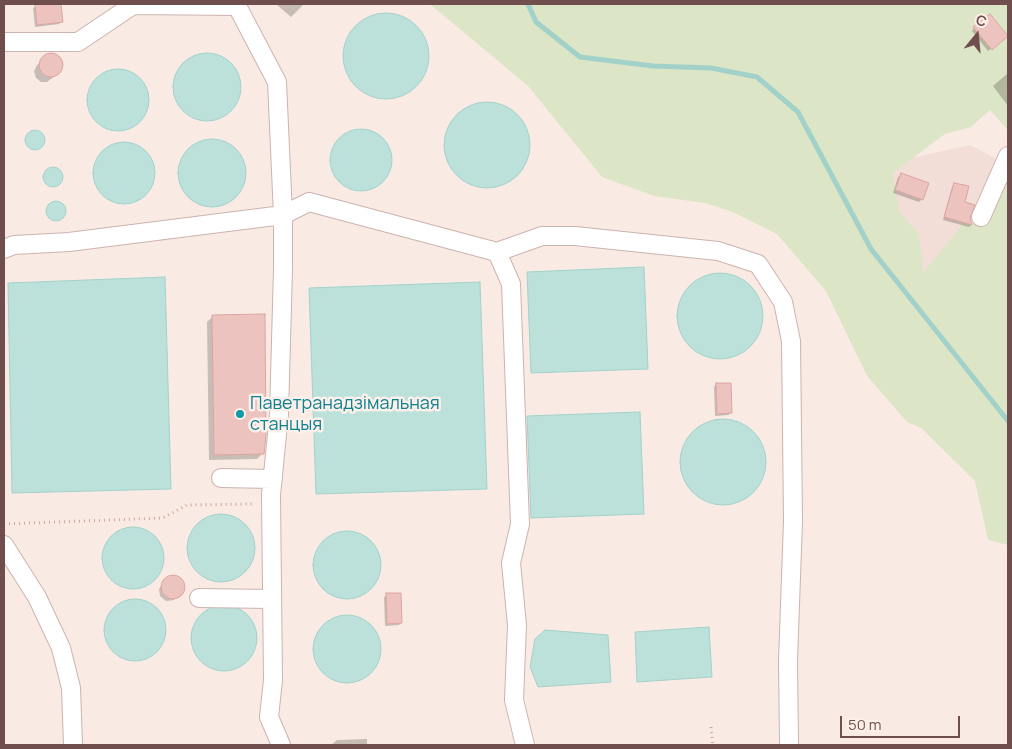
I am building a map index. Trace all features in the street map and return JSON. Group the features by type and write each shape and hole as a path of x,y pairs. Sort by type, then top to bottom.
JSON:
{"lane":[{"path":"4,42 78,42 133,5 236,5 277,82 283,215 279,414 271,504 273,680 269,717 281,745"},
{"path":"981,217 1008,156"},
{"path":"4,249 14,245 69,242 283,215 309,202 497,252 542,236 567,236 718,251 758,264 783,302 791,340 794,521 788,661 789,745"},
{"path":"497,252 511,284 520,524 511,563 517,625 514,700 525,745"},
{"path":"221,478 272,479"},
{"path":"4,545 37,597 61,648 71,688 73,745"},
{"path":"199,598 272,599"}],"path":[{"path":"4,524 163,518 187,505 271,504"},
{"path":"711,727 713,745"}],"shaded area":[{"path":"970,145 1008,165 1008,375 914,273 884,164"}],"green space":[{"path":"430,4 1008,4 1008,130 990,110 971,127 945,134 893,173 899,211 919,234 923,273 1008,169 1008,545 988,540 975,481 921,428 907,422 867,376 826,291 777,234 733,212 705,203 654,196 602,177 528,86"}],"water":[{"path":"378,13 394,13 403,16 417,25 426,39 429,56 426,73 417,87 403,96 394,99 378,99 362,92 350,80 343,64 343,48 350,32 362,20"},
{"path":"207,53 220,56 231,63 238,74 241,87 238,100 231,111 220,118 207,121 194,118 183,111 176,100 173,87 176,74 183,63 194,56"},
{"path":"118,69 130,71 140,78 147,88 149,100 147,112 140,122 130,129 118,131 106,129 96,122 89,112 87,100 89,88 96,78 106,71"},
{"path":"479,102 495,102 504,105 518,114 527,128 530,145 527,162 518,176 504,185 495,188 479,188 463,181 451,169 444,153 444,137 451,121 463,109"},
{"path":"361,129 373,131 383,138 390,148 392,160 390,172 383,182 373,189 361,191 349,189 339,182 332,172 330,160 332,148 339,138 349,131"},
{"path":"31,130 39,130 45,136 45,144 39,150 31,150 25,144 25,136"},
{"path":"212,139 225,142 236,149 243,160 246,173 243,186 236,197 225,204 212,207 199,204 188,197 181,186 178,173 181,160 188,149 199,142"},
{"path":"124,142 136,144 146,151 153,161 155,173 153,185 146,195 136,202 124,204 112,202 102,195 95,185 93,173 95,161 102,151 112,144"},
{"path":"49,167 57,167 63,173 63,181 57,187 49,187 43,181 43,173"},
{"path":"52,201 60,201 66,207 66,215 60,221 52,221 46,215 46,207"},
{"path":"644,267 648,369 531,373 527,272"},
{"path":"712,273 728,273 737,276 751,285 760,299 763,316 760,333 751,347 737,356 728,359 712,359 696,352 684,340 677,324 677,308 684,292 696,280"},
{"path":"165,277 171,489 12,493 8,283"},
{"path":"480,282 487,489 316,494 309,288"},
{"path":"640,412 644,514 531,518 527,416"},
{"path":"715,419 731,419 740,422 754,431 763,445 766,462 763,479 754,493 740,502 731,505 715,505 699,498 687,486 680,470 680,454 687,438 699,426"},
{"path":"221,514 234,517 245,524 252,535 255,548 252,561 245,572 234,579 221,582 208,579 197,572 190,561 187,548 190,535 197,524 208,517"},
{"path":"133,527 145,529 155,536 162,546 164,558 162,570 155,580 145,587 133,589 121,587 111,580 104,570 102,558 104,546 111,536 121,529"},
{"path":"347,531 360,534 371,541 378,552 381,565 378,578 371,589 360,596 347,599 334,596 323,589 316,578 313,565 316,552 323,541 334,534"},
{"path":"129,599 141,599 157,608 164,618 166,630 164,642 157,652 141,661 129,661 118,656 109,647 104,636 104,624 109,613 118,604"},
{"path":"217,605 231,605 243,610 252,619 257,631 255,651 248,662 231,671 217,671 205,666 196,657 191,645 191,631 196,619 205,610"},
{"path":"347,615 360,618 371,625 378,636 381,649 378,662 371,673 360,680 347,683 334,680 323,673 316,662 313,649 316,636 323,625 334,618"},
{"path":"709,627 712,677 637,682 635,632"},
{"path":"545,630 608,635 611,682 538,687 530,667 535,639"}],"building":[{"path":"61,4 63,22 37,25 35,5"},
{"path":"990,14 1008,36 992,50 973,27"},
{"path":"51,53 59,57 63,65 59,73 51,77 43,73 39,65 43,57"},
{"path":"901,173 929,183 923,200 895,190"},
{"path":"954,183 969,186 965,202 975,205 970,218 972,225 944,217"},
{"name":"Паветранадзімальная станцыя","path":"265,314 266,434 264,454 214,455 212,315"},
{"path":"716,383 731,383 732,413 717,414"},
{"path":"173,575 178,576 184,582 184,592 178,598 173,599 168,598 162,592 161,587 162,582 168,576"},
{"path":"386,593 401,593 402,623 387,624"}],"waterway":[{"path":"528,4 536,22 580,57 653,66 711,68 757,77 798,112 871,249 1008,421"}],"place":[{"name":"Паветранадзімальная станцыя","path":"240,414"}]}
